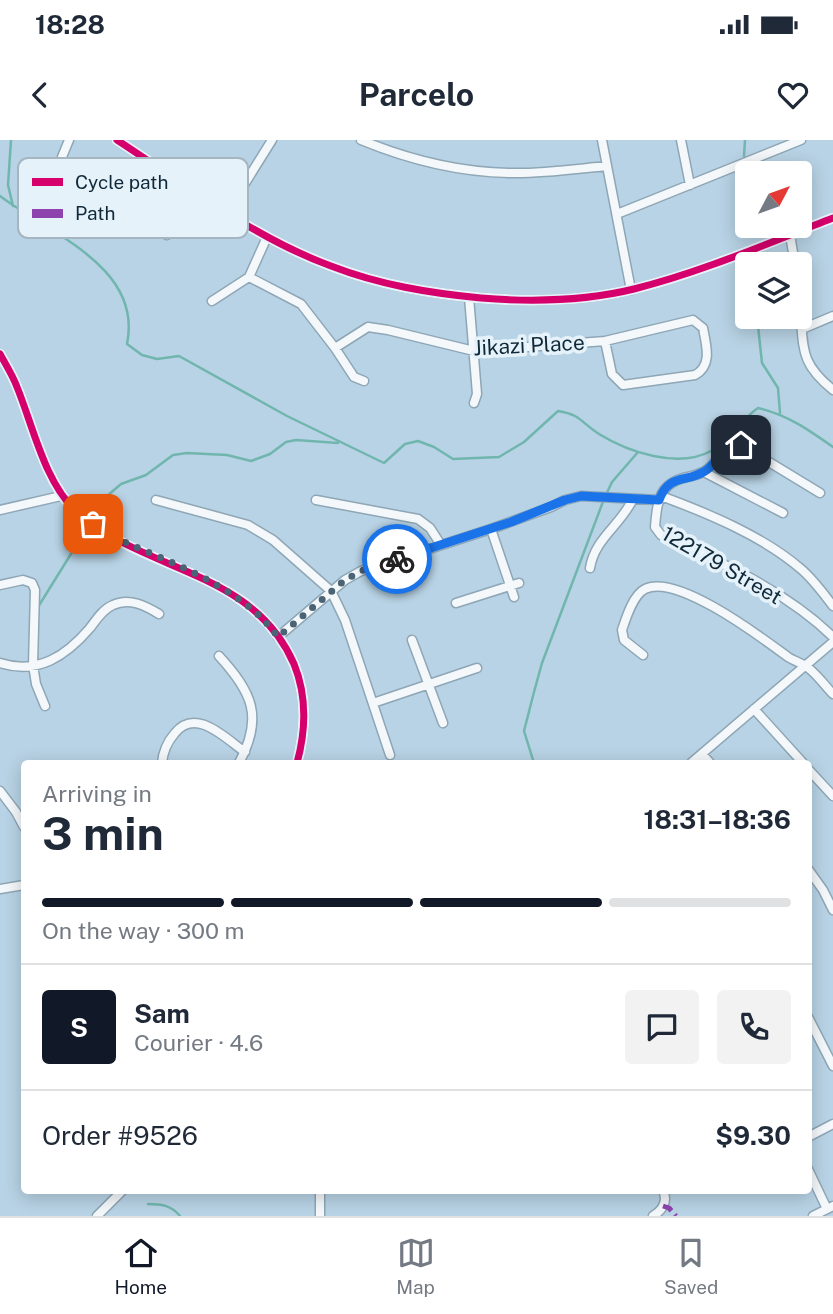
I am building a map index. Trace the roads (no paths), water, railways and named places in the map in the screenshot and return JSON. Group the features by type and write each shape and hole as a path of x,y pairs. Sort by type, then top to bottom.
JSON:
{"street":[{"path":"63,158 69,140"},
{"path":"117,140 144,158"},
{"path":"248,178 272,140"},
{"path":"361,140 446,166 486,171 547,172 607,166"},
{"path":"601,140 631,290"},
{"path":"681,140 690,185"},
{"path":"617,214 802,140"},
{"path":"812,226 833,218"},
{"path":"248,225 322,263 366,278 426,293 536,301 631,290 695,271 780,238"},
{"path":"212,301 249,277 267,237"},
{"path":"249,277 302,304 354,377 364,381"},
{"path":"469,297 477,394 474,403"},
{"path":"812,325 833,316"},
{"name":"Jikazi Place","path":"335,348 368,327 474,351 605,341 693,320 703,328 708,356 706,366 695,375 623,385 612,374 605,341"},
{"path":"802,329 807,363 833,390"},
{"path":"0,354 16,383 61,496 107,534 235,594 267,621 299,677 304,706 304,728 298,760"},
{"name":"122179 Street","path":"820,493 741,445 729,447 704,472 673,482 660,498 655,527 661,535 761,585 807,615 833,639"},
{"path":"704,472 783,513"},
{"path":"0,510 61,496"},
{"path":"278,637 352,575 581,496 604,499 660,498 710,515 787,558 813,581 833,606"},
{"path":"316,499 418,519 430,528 441,545"},
{"path":"590,568 596,548 617,524 633,499"},
{"path":"156,500 248,525 273,540 331,591 345,620 390,755"},
{"path":"491,529 514,597"},
{"path":"0,585 23,580 32,583 35,590 33,665 34,676 45,706"},
{"path":"456,603 519,583"},
{"path":"643,655 624,640 621,630 639,593 648,587 656,586 686,594 717,608 789,658 806,666 833,694"},
{"path":"0,663 16,666 52,661 68,651 98,617 113,605 136,603 159,614"},
{"path":"695,760 806,666 833,639"},
{"path":"412,640 443,723"},
{"path":"219,656 237,676 249,699 253,725 251,737 241,760"},
{"path":"373,703 477,668"},
{"path":"754,709 800,760"},
{"path":"163,760 171,737 183,724 197,721 245,752"},
{"path":"702,754 707,760"},
{"path":"812,773 833,796"},
{"path":"0,791 21,821"},
{"path":"812,875 833,910"},
{"path":"0,889 21,886"},
{"path":"812,1025 833,1066"},
{"path":"812,1135 833,1124"},
{"path":"812,1176 830,1207 813,1216"},
{"path":"97,1216 119,1194"},
{"path":"320,1194 320,1216"},
{"path":"653,1216 663,1206 665,1194"}],"waterway":[{"path":"11,140 8,185 13,206"},
{"path":"744,156 745,140"},
{"path":"0,196 18,209"},
{"path":"64,238 107,273 121,294 128,317 127,344 142,355 157,359 179,356 287,416 384,463 405,444 418,441 453,459 499,457 524,442 558,411 577,417 611,441 653,456 684,458 711,451 724,442 758,408 789,419 833,447"},
{"path":"758,329 762,363 778,388 780,413"},
{"path":"38,607 107,496 121,484 146,475 173,455 227,455 251,461 270,454 286,442 296,440 338,443"},
{"path":"533,760 524,731 542,663 604,499 612,482 638,452"},
{"path":"148,1204 166,1206 180,1216"}]}
